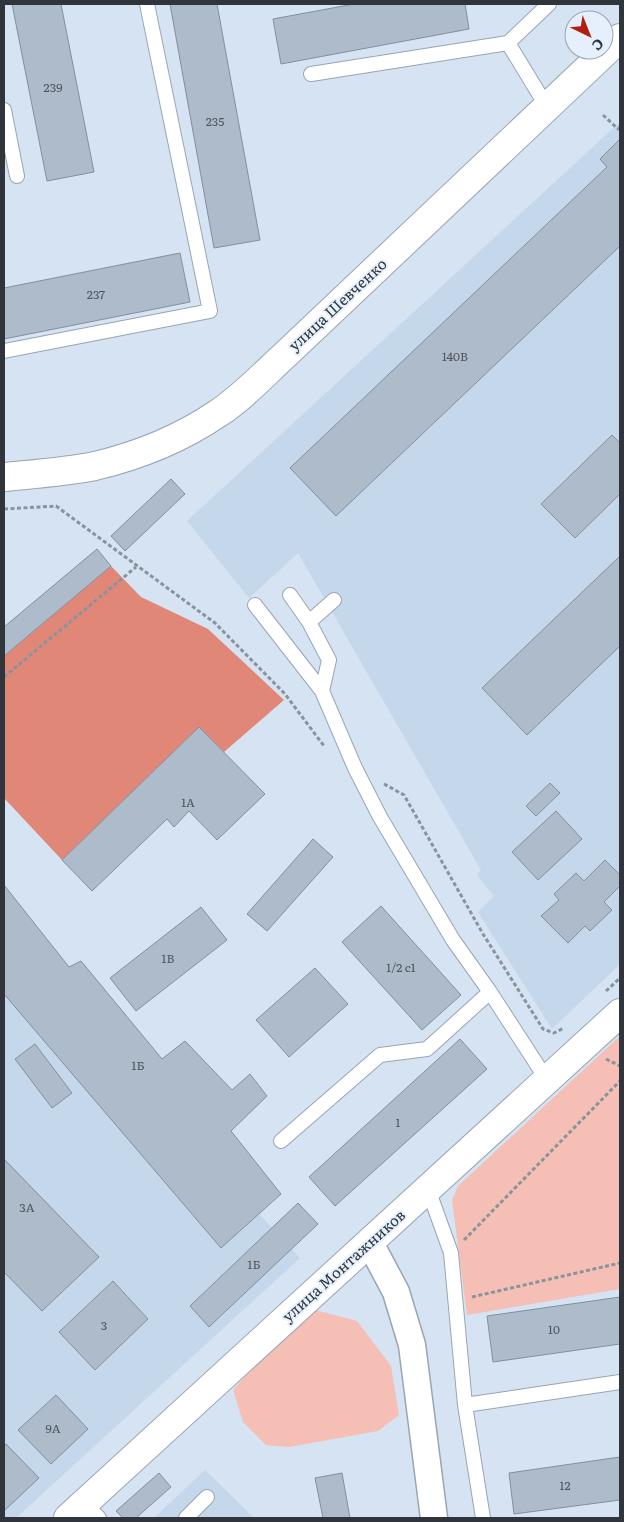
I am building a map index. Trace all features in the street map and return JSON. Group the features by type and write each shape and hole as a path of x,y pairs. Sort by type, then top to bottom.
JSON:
{"main road":[{"name":"улица Шевченко","path":"4,477 94,466 140,453 187,432 218,414 286,354 620,38"},
{"name":"улица Монтажников","path":"84,1513 370,1243 620,1012"}],"street":[{"path":"370,1243 396,1292 412,1345 434,1518"}],"lane":[{"path":"4,351 210,311 146,4"},
{"path":"310,74 508,43 548,4"},
{"path":"508,43 548,107"},
{"path":"4,110 16,176"},
{"path":"290,595 309,622 329,660 322,691"},
{"path":"309,622 334,600"},
{"path":"255,605 322,691 355,768 380,817 452,940 490,992 547,1080"},
{"path":"281,1141 380,1055 427,1049 490,992"},
{"path":"428,1189 451,1253 465,1405 483,1518"},
{"path":"465,1405 620,1382"},
{"path":"186,1518 207,1497"}],"path":[{"path":"603,115 618,129 620,127"},
{"path":"4,677 136,567"},
{"path":"451,1253 620,1081"},
{"path":"456,1301 620,1263"}],"shaded area":[{"path":"620,122 620,964 552,1029 478,912 494,896 477,875 481,870 298,553 249,598 187,521"},
{"path":"111,566 141,597 208,629 284,700 224,752 199,727 62,860 4,798 4,656"},
{"path":"4,939 300,1258 16,1518 4,1518"},
{"path":"620,1036 620,1289 467,1315 452,1200 458,1186"},
{"path":"315,1310 357,1321 391,1366 399,1415 378,1431 289,1447 266,1445 243,1422 233,1390 272,1345"},
{"path":"205,1470 254,1518 154,1518"}],"building":[{"path":"12,4 61,4 94,172 47,181"},
{"path":"170,4 217,4 260,240 214,248"},
{"path":"354,4 465,4 469,29 281,64 273,19"},
{"path":"620,139 620,246 336,516 290,468 607,167 600,159"},
{"path":"180,253 190,302 4,339 4,288"},
{"path":"612,435 620,443 620,494 575,538 541,504"},
{"path":"171,479 185,494 125,551 111,536"},
{"path":"97,549 111,566 4,656 4,627"},
{"path":"620,556 620,646 527,735 482,688"},
{"path":"199,727 265,794 217,840 189,811 174,827 167,819 92,891 62,860"},
{"path":"550,783 560,793 536,816 526,806"},
{"path":"556,811 582,839 538,880 512,852"},
{"path":"313,839 333,857 267,931 247,914"},
{"path":"605,860 620,875 620,886 604,902 612,910 590,931 585,926 568,943 541,916 559,900 554,894 576,873 584,881"},
{"path":"4,885 69,967 81,961 162,1059 185,1041 232,1090 250,1074 267,1096 231,1131 281,1194 221,1248 4,994"},
{"path":"381,906 461,995 422,1030 342,942"},
{"path":"201,907 227,940 136,1011 110,978"},
{"path":"315,968 348,1004 289,1057 256,1020"},
{"path":"460,1039 487,1069 335,1206 309,1177"},
{"path":"35,1044 72,1093 52,1108 15,1059"},
{"path":"4,1159 99,1257 42,1311 4,1272"},
{"path":"298,1203 318,1224 209,1327 190,1306"},
{"path":"113,1281 148,1319 95,1370 59,1332"},
{"path":"620,1297 620,1344 493,1362 487,1316"},
{"path":"56,1395 88,1429 51,1464 18,1430"},
{"path":"6,1444 39,1478 4,1511 4,1447"},
{"path":"620,1457 620,1500 514,1514 509,1473"},
{"path":"159,1473 171,1487 136,1518 123,1518 116,1511"},
{"path":"342,1473 350,1518 323,1518 315,1478"}]}
